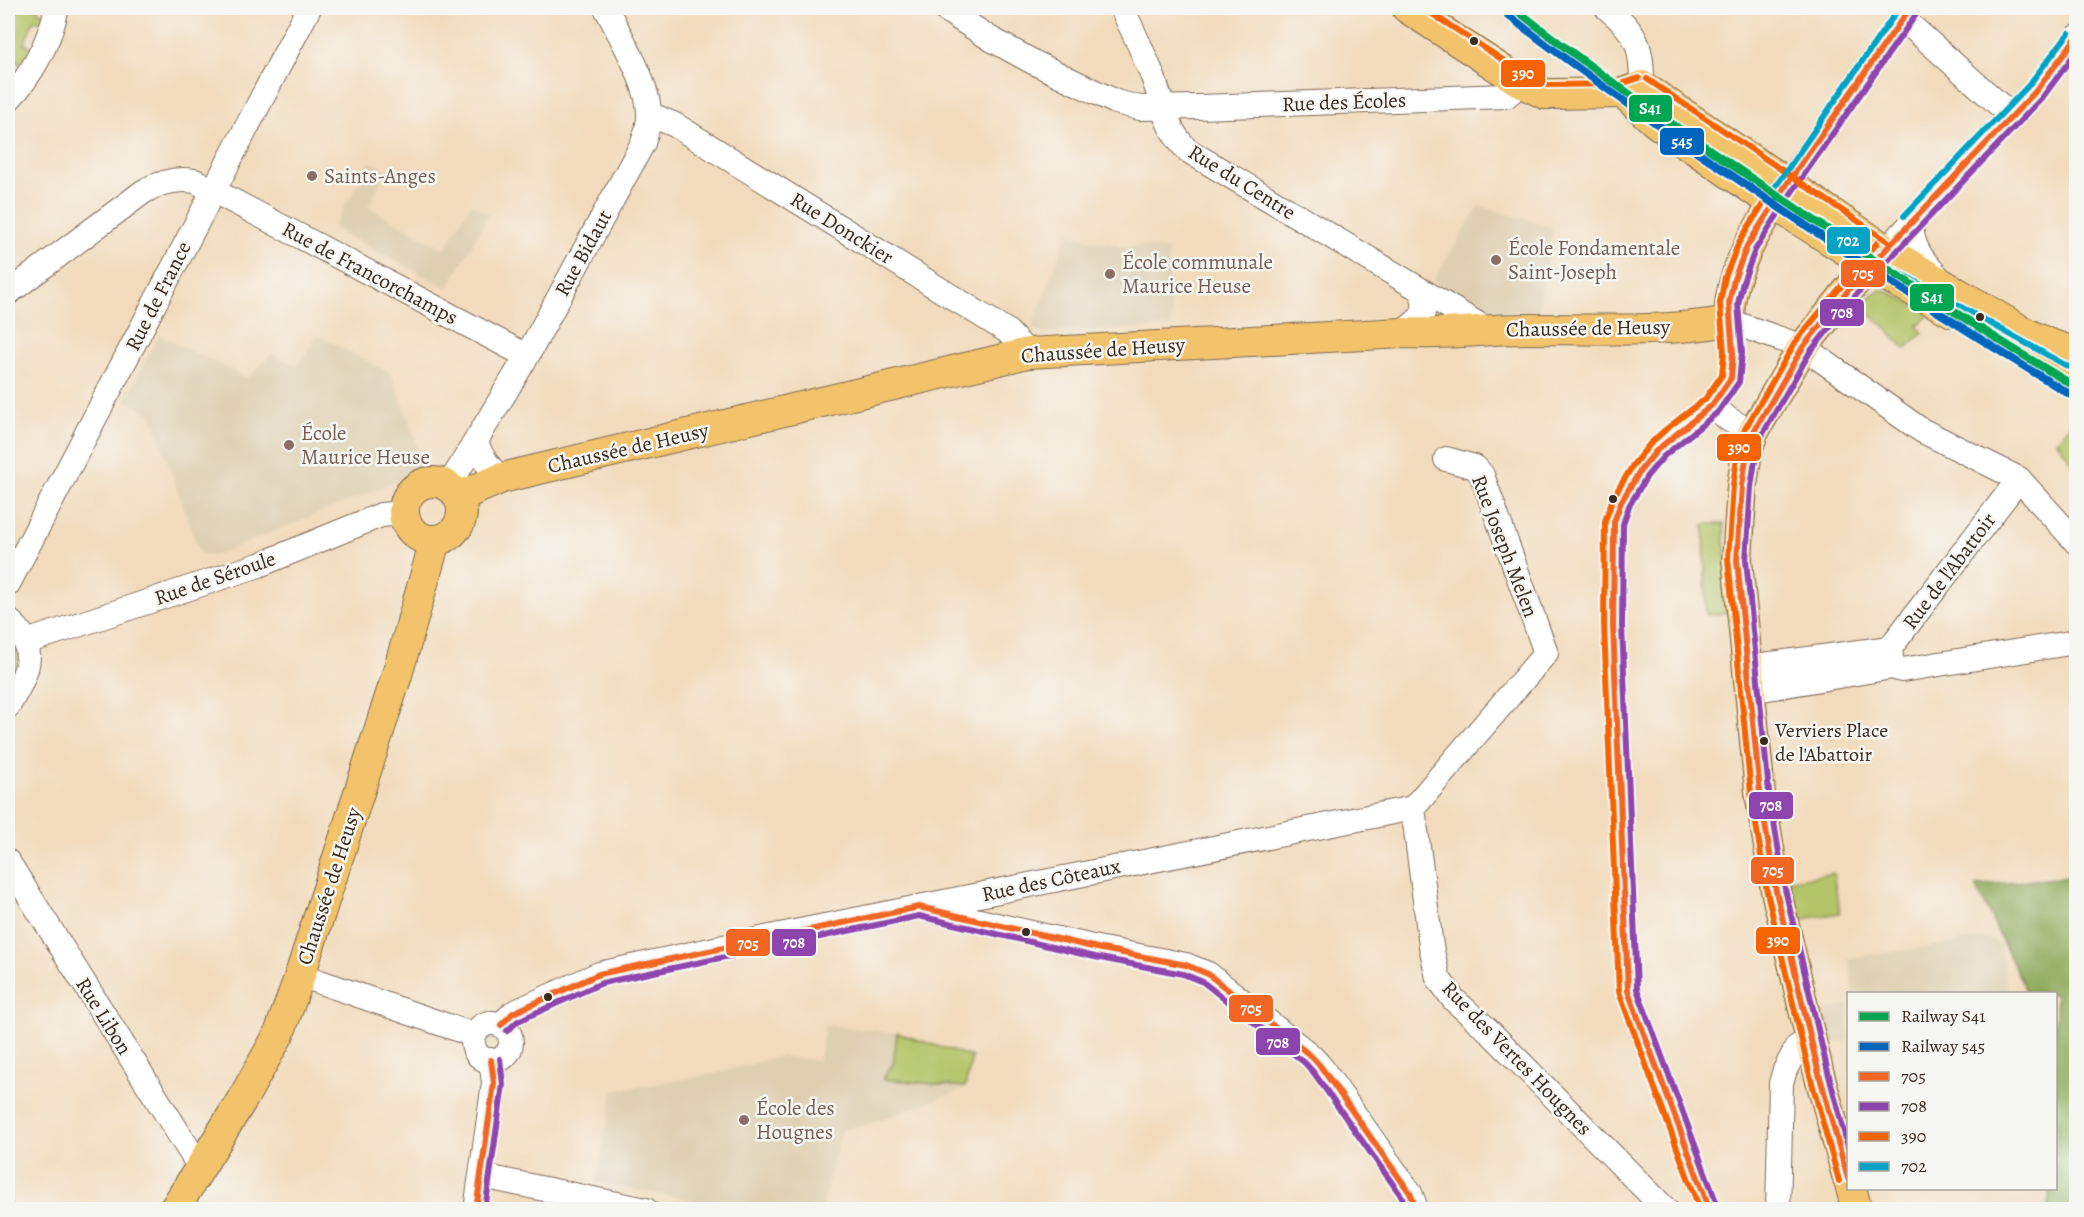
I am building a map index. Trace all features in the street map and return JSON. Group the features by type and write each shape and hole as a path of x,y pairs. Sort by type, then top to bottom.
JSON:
{"main road":[{"path":"1407,8 1522,83 1545,94 1632,90 1781,194 1877,257 2076,381"},
{"path":"1729,321 1729,303 1734,279 1747,246 1781,194"},
{"path":"1877,257 1950,288 2024,332 2076,353"},
{"path":"1847,1175 1811,1039 1776,891 1760,793 1737,560 1742,486 1747,452 1753,433 1803,347 1877,257"},
{"name":"Chaussée de Heusy","path":"453,492 502,478 1028,352 1402,333 1436,334 1486,329 1630,329 1700,326 1729,321"},
{"path":"433,482 453,492 461,514 452,533 435,541 422,538 412,532 403,513 405,502 416,488 433,482"},
{"name":"Chaussée de Heusy","path":"174,1209 201,1169 279,1034 397,675 435,541"},
{"path":"1852,1190 1857,1209"}],"street":[{"path":"8,100 39,58 57,8"},
{"name":"Rue de France","path":"8,584 309,8"},
{"name":"Rue Bidaut","path":"453,492 476,442 527,356 643,143 648,128 649,114 646,94 606,8"},
{"path":"943,8 991,39 1116,102 1140,108 1162,108"},
{"name":"Rue du Centre","path":"1122,8 1153,77 1162,108 1174,136 1186,150 1486,329"},
{"path":"1607,8 1634,36 1641,51 1632,90"},
{"path":"1907,12 1912,27 2012,116"},
{"path":"1781,194 1907,12"},
{"path":"1877,257 1896,240 2012,116 2049,74 2076,38"},
{"name":"Rue des Écoles","path":"1162,108 1506,96 1522,83"},
{"name":"Rue Donckier","path":"649,114 675,125 1007,331 1028,352"},
{"name":"Rue de Francorchamps","path":"8,293 120,208 155,185 183,179 195,181 213,190 527,356"},
{"path":"1911,222 1911,234 1915,248 1924,263 1950,288"},
{"path":"1402,333 1419,320 1424,313 1426,304 1420,291"},
{"path":"1710,1209 1628,991 1612,625 1614,522 1621,502 1640,471 1657,450 1712,405 1731,378 1733,353 1729,321 1803,347 1921,430 2019,479 2076,542"},
{"path":"1712,405 1728,419 1753,433"},
{"path":"476,442 484,461 494,473 502,478"},
{"name":"Rue Joseph Melen","path":"1413,808 1546,653 1482,475 1475,467 1446,459"},
{"name":"Rue de l'Abattoir","path":"1891,658 2019,479"},
{"name":"Rue de Séroule","path":"26,642 259,565 381,515 403,513"},
{"path":"8,620 18,629 26,642 28,662 24,679 8,706"},
{"path":"1749,679 1891,658 1902,670 2076,642"},
{"name":"Rue des Côteaux","path":"507,1019 599,974 775,936 1413,808"},
{"name":"Rue des Vertes Hougnes","path":"1413,808 1431,946 1438,978 1454,1000 1487,1029 1666,1209"},
{"name":"Rue Libon","path":"8,862 201,1169"},
{"path":"919,908 1097,948 1186,965 1208,974 1311,1056 1321,1067 1410,1193 1414,1203 1413,1209"},
{"path":"300,975 474,1035"},
{"path":"507,1019 511,1045 506,1055 502,1059 491,1060 478,1055 472,1042 476,1030 485,1024 507,1019"},
{"path":"1778,1209 1781,1083 1797,1047 1811,1039"},
{"path":"476,1209 494,1083 491,1060"},
{"path":"482,1176 646,1209"}],"shaded area":[{"path":"370,161 387,170 368,207 445,249 471,204 489,214 448,288 333,228"},
{"name":"École Fondamentale Saint-Joseph","path":"1479,206 1553,229 1539,311 1483,313 1433,281"},
{"name":"École communale Maurice Heuse","path":"1067,234 1126,248 1144,245 1168,250 1172,327 1042,333 1032,328"},
{"name":"École Maurice Heuse","path":"159,335 248,378 272,353 297,367 317,335 392,374 426,469 214,556 200,554 151,414 125,400"},
{"path":"1988,938 2000,945 2009,992 1853,992 1849,958"},
{"path":"1847,1005 1847,1040 1826,1045 1818,1013"},
{"name":"École des Hougnes","path":"825,1025 897,1033 972,1057 965,1089 868,1124 841,1130 822,1209 744,1209 596,1183 613,1091 713,1074 781,1056 819,1061"}],"green space":[{"path":"8,8 38,8 38,12 49,15 47,23 34,20 24,44 35,49 25,67 14,60 8,70"},
{"path":"1880,290 1888,291 1930,314 1917,326 1923,333 1905,349 1883,325 1861,307"},
{"path":"2076,419 2076,468 2057,441"},
{"path":"1704,524 1724,524 1727,613 1706,615"},
{"path":"8,634 16,647 18,661 8,688"},
{"path":"1833,873 1840,913 1797,920 1788,881"},
{"path":"2076,876 2076,1209 2047,1209 2051,1190 2057,1190 2057,992 2027,992 1976,886"},
{"path":"897,1033 972,1057 965,1087 883,1079 893,1064"}],"rail line":[{"name":"S41","path":"1514,8 1567,49 1774,194 2076,387"},
{"name":"545","path":"1508,15 1616,96 1769,201 1940,314 2071,395"}],"transit line":[{"name":"390","path":"1423,8 1526,75 1547,85 1621,84 1639,78"},
{"name":"702","path":"1767,199 1899,8"},
{"name":"705","path":"1710,1210 1628,991 1613,625 1614,522 1621,502 1640,471 1657,450 1712,405 1731,378 1733,353 1729,303 1734,279 1747,246 1787,184 1910,8"},
{"name":"708","path":"1718,1207 1637,989 1622,625 1623,524 1629,506 1647,476 1664,456 1718,412 1739,382 1742,353 1738,304 1743,282 1755,250 1794,189 1917,13"},
{"name":"702","path":"1904,216 2028,86 2069,33"},
{"name":"705","path":"1847,1175 1818,1070 1776,891 1760,793 1737,560 1742,486 1747,452 1753,433 1803,347 1854,283 2035,92 2076,38"},
{"name":"708","path":"1847,1143 1785,889 1769,792 1746,560 1751,487 1756,454 1761,437 1810,352 1861,289 2042,98 2076,52"},
{"name":"390","path":"1647,79 1889,242"},
{"name":"702","path":"1779,196 1891,268 2076,371"},
{"name":"390","path":"1700,1210 1619,992 1604,625 1605,521 1613,498 1633,465 1665,430 1705,399 1722,375 1724,353 1720,303 1725,277 1739,242 1766,199"},
{"name":"390","path":"1839,1181 1809,1072 1767,892 1751,794 1728,559 1733,485 1738,450 1745,429 1796,341 1877,243"},
{"name":"705","path":"501,1025 513,1013 599,974 919,907 1097,948 1186,965 1208,974 1311,1056 1321,1067 1410,1193 1414,1210"},
{"name":"708","path":"507,1031 518,1021 602,983 919,916 1095,957 1183,974 1203,982 1305,1063 1314,1073 1402,1197 1405,1210"},
{"name":"708","path":"485,1210 503,1084 500,1059"},
{"name":"705","path":"476,1210 494,1083 491,1060"}],"place":[{"name":"Saints-Anges","path":"312,176"},
{"name":"École Fondamentale Saint-Joseph","path":"1496,260"},
{"name":"École communale Maurice Heuse","path":"1110,274"},
{"name":"École Maurice Heuse","path":"289,445"},
{"name":"Verviers Place de l'Abattoir","path":"1764,741"},
{"name":"École des Hougnes","path":"744,1120"}]}
